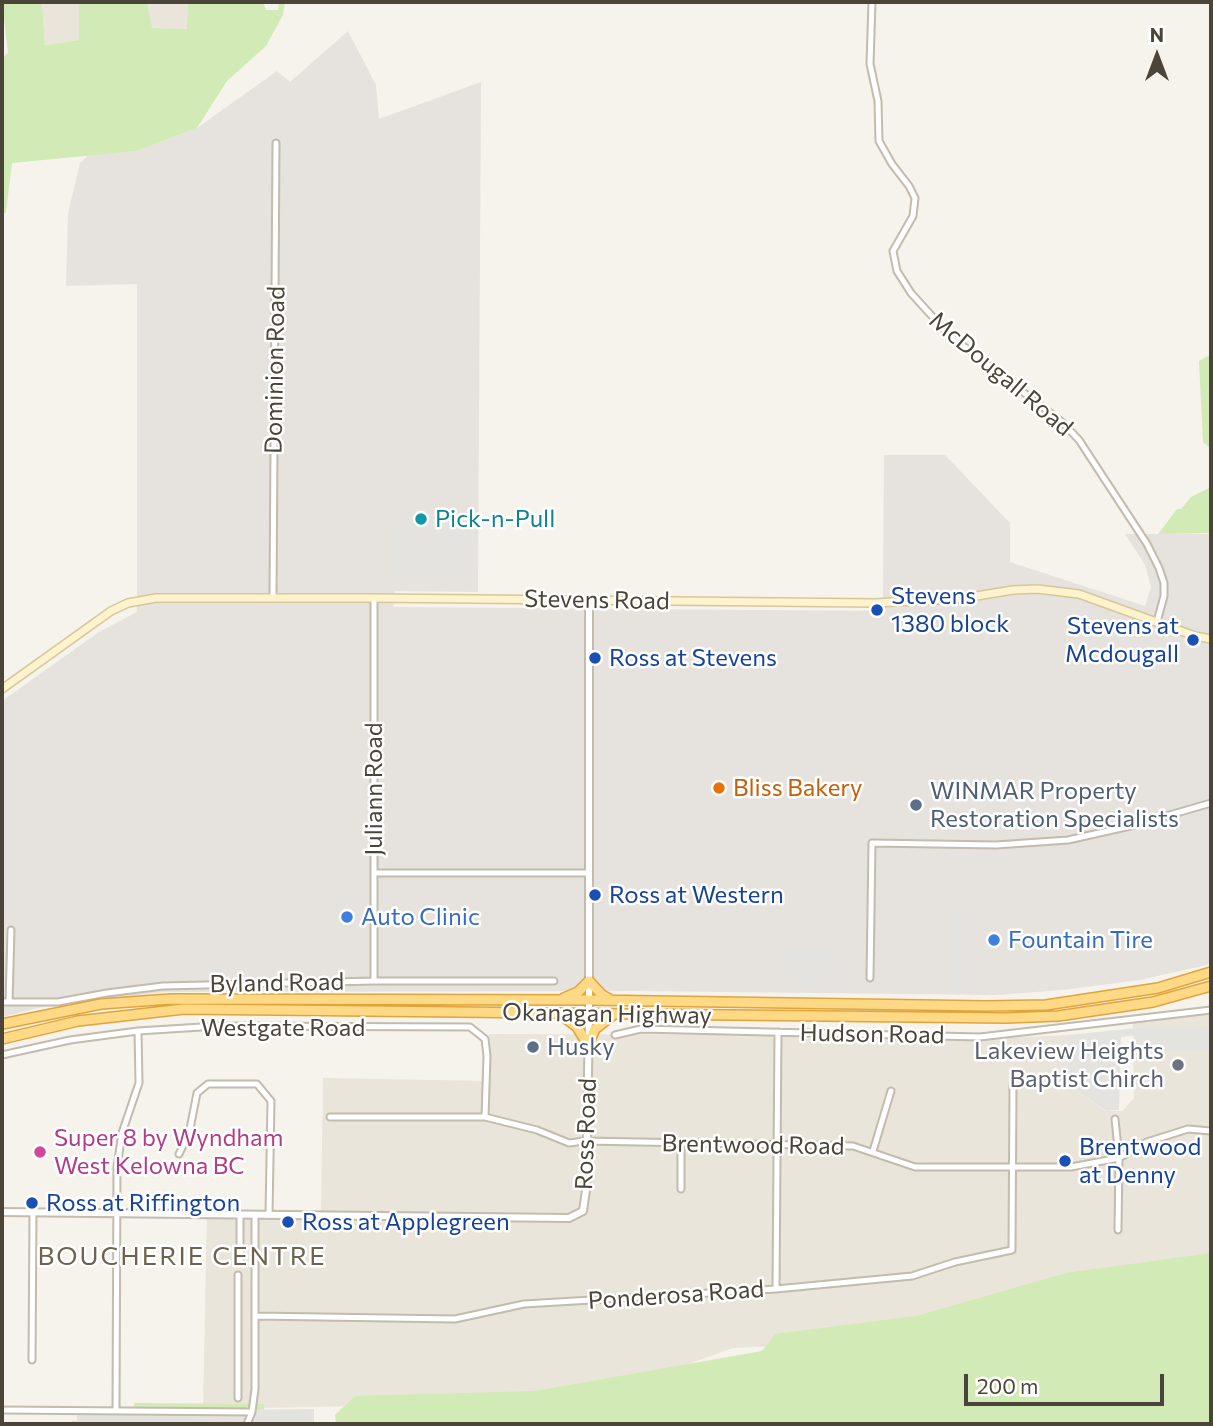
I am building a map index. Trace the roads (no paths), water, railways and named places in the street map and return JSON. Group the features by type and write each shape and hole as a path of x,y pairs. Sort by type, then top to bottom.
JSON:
{"highway":[{"name":"Okanagan Highway","path":"2,1024 101,1004 171,999 1046,1005 1158,988 1211,972"},
{"path":"561,1000 578,992 589,981 602,995 612,1000"},
{"name":"Okanagan Highway","path":"2,1039 78,1021 184,1009 1045,1017 1153,1002 1211,986"},
{"path":"558,1013 578,1027 588,1045"},
{"path":"588,1045 595,1029 615,1014"}],"main road":[{"name":"Stevens Road","path":"2,689 111,611 128,603 156,598 875,603 958,599 1037,589 1079,594 1195,636 1211,639"}],"street":[{"name":"McDougall Road","path":"872,2 870,64 878,101 879,141 915,198 912,216 893,251 897,271 911,293 949,335 1062,422 1079,440 1143,538 1159,568 1164,583 1164,596 1157,622"},
{"name":"Dominion Road","path":"273,597 276,144"},
{"name":"Juliann Road","path":"374,598 374,981"},
{"name":"Ross Road","path":"2,1212 569,1218 583,1212 586,1190 589,1014 589,600"},
{"path":"870,978 872,843 996,845 1068,840 1135,825 1211,803"},
{"path":"374,873 589,873"},
{"path":"5,1002 11,930"},
{"name":"Byland Road","path":"5,1002 58,1002 163,986 374,981 554,981"},
{"name":"Hudson Road","path":"615,1035 641,1029 980,1037 1211,1010"},
{"name":"Westgate Road","path":"2,1055 71,1040 138,1031 217,1026 470,1027 485,1039 485,1116"},
{"path":"116,1411 117,1167 122,1133 139,1083 138,1031"},
{"path":"776,1289 778,1032"},
{"path":"180,1154 189,1135 197,1093 208,1084 257,1084 271,1101 269,1215"},
{"path":"1011,1166 1013,1086"},
{"path":"873,1152 891,1091"},
{"name":"Brentwood Road","path":"330,1117 485,1116 537,1130 569,1143 585,1141 853,1146 915,1167 1071,1167 1119,1158 1147,1142 1188,1129 1211,1131"},
{"path":"1115,1119 1119,1158 1118,1230"},
{"path":"681,1143 681,1189"},
{"name":"Ponderosa Road","path":"238,1324 255,1319 455,1319 524,1304 776,1289 912,1276 955,1262 1012,1250 1011,1166"},
{"path":"32,1360 33,1213"},
{"path":"240,1216 240,1261"},
{"path":"247,1424 255,1389 255,1216"},
{"path":"238,1275 238,1398"},
{"path":"2,1410 251,1412"}],"place":[{"name":"Pick-n-Pull","path":"421,519"},
{"name":"Stevens 1380 block","path":"877,610"},
{"name":"Stevens at Mcdougall","path":"1193,640"},
{"name":"Ross at Stevens","path":"595,658"},
{"name":"Bliss Bakery","path":"719,788"},
{"name":"WINMAR Property Restoration Specialists","path":"916,805"},
{"name":"Ross at Western","path":"595,895"},
{"name":"Auto Clinic","path":"347,917"},
{"name":"Fountain Tire","path":"994,940"},
{"name":"Husky","path":"533,1047"},
{"name":"Lakeview Heights Baptist Chirch","path":"1178,1065"},
{"name":"Super 8 by Wyndham West Kelowna BC","path":"40,1152"},
{"name":"Brentwood at Denny","path":"1065,1161"},
{"name":"Ross at Riffington","path":"32,1203"},
{"name":"Ross at Applegreen","path":"288,1222"}],"district":[{"name":"BOUCHERIE CENTRE","path":"182,1256"}]}
